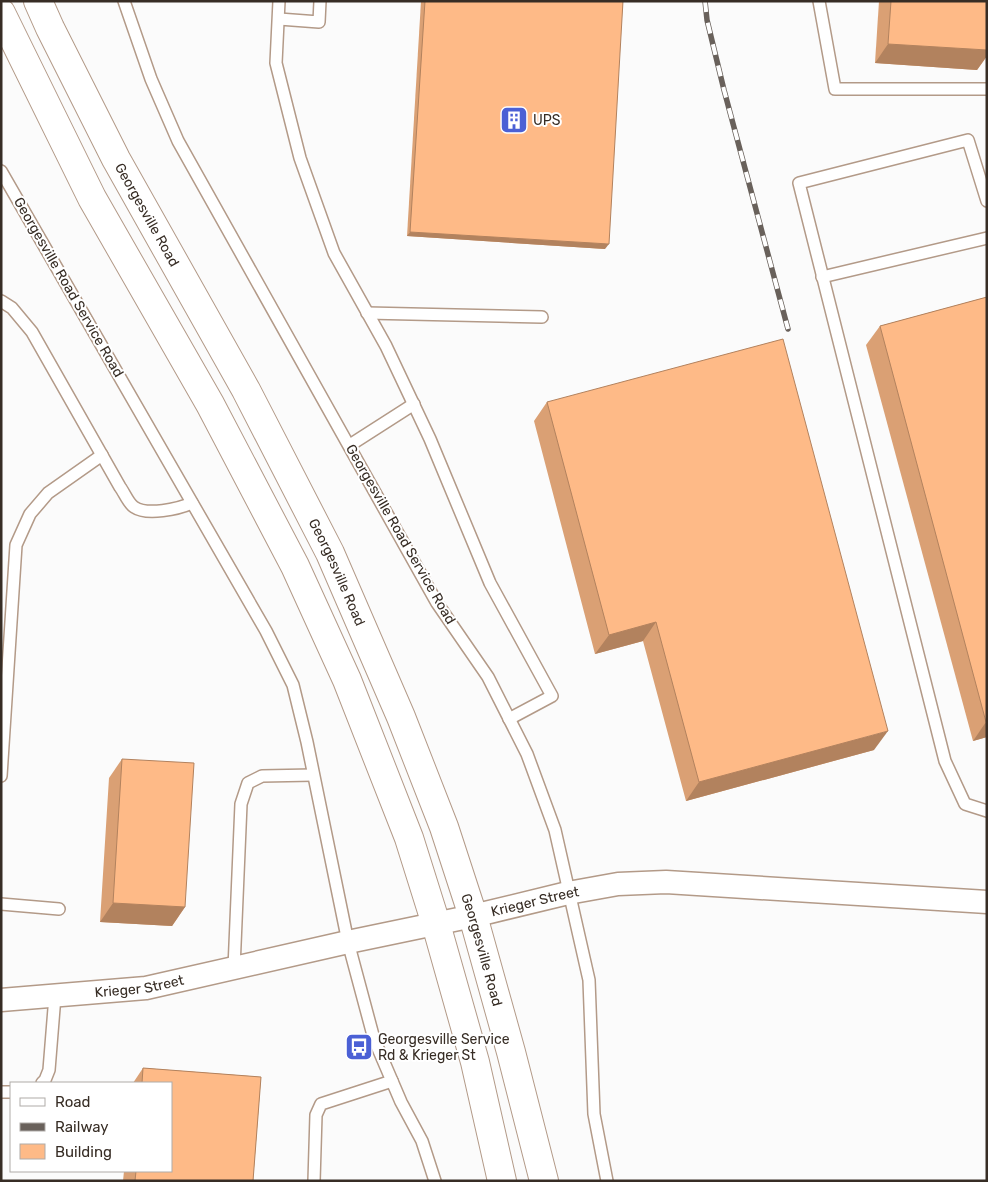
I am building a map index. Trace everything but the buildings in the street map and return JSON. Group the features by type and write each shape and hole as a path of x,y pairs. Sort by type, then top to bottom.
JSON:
{"main road":[{"name":"Georgesville Road","path":"38,1 116,159 246,390 330,553 401,717 444,826 473,916 511,1052 544,1181"},
{"path":"1,13 92,198 210,404 295,566 359,709 408,838 436,924 475,1062 502,1181"}],"street":[{"name":"Krieger Street","path":"1,1000 146,988 473,916 568,893 618,884 666,882 987,902"}],"lane":[{"name":"Georgesville Road Service Road","path":"124,1 151,79 178,141 438,603 488,677 526,754 554,830 589,980 594,1114 607,1181"},
{"path":"280,1 276,63 300,158 334,254 386,346 430,439 490,583 552,696 509,719"},
{"path":"278,19 319,22 320,1"},
{"path":"819,1 835,89 987,89"},
{"path":"987,201 968,140 799,183 945,762 965,804 987,812"},
{"name":"Georgesville Road Service Road","path":"1,171 266,631 293,686 314,775 348,942 374,1039 392,1081 422,1141 435,1181"},
{"path":"822,277 987,238"},
{"path":"1,301 12,308 32,332 102,455 134,506 146,510 160,511 178,509 192,503"},
{"path":"367,313 542,316"},
{"path":"350,445 414,404"},
{"path":"1,776 16,546 30,514 48,493 102,455"},
{"path":"234,968 241,804 248,784 262,776 314,775"},
{"path":"1,904 59,909"},
{"path":"43,1082 49,1070 55,996"},
{"path":"314,1181 316,1115 321,1104 392,1081"}],"railway":[{"path":"705,1 707,20 724,90 788,329"}],"place":[{"name":"UPS","path":"514,120"},
{"name":"Georgesville Service Rd & Krieger St","path":"359,1047"}]}
